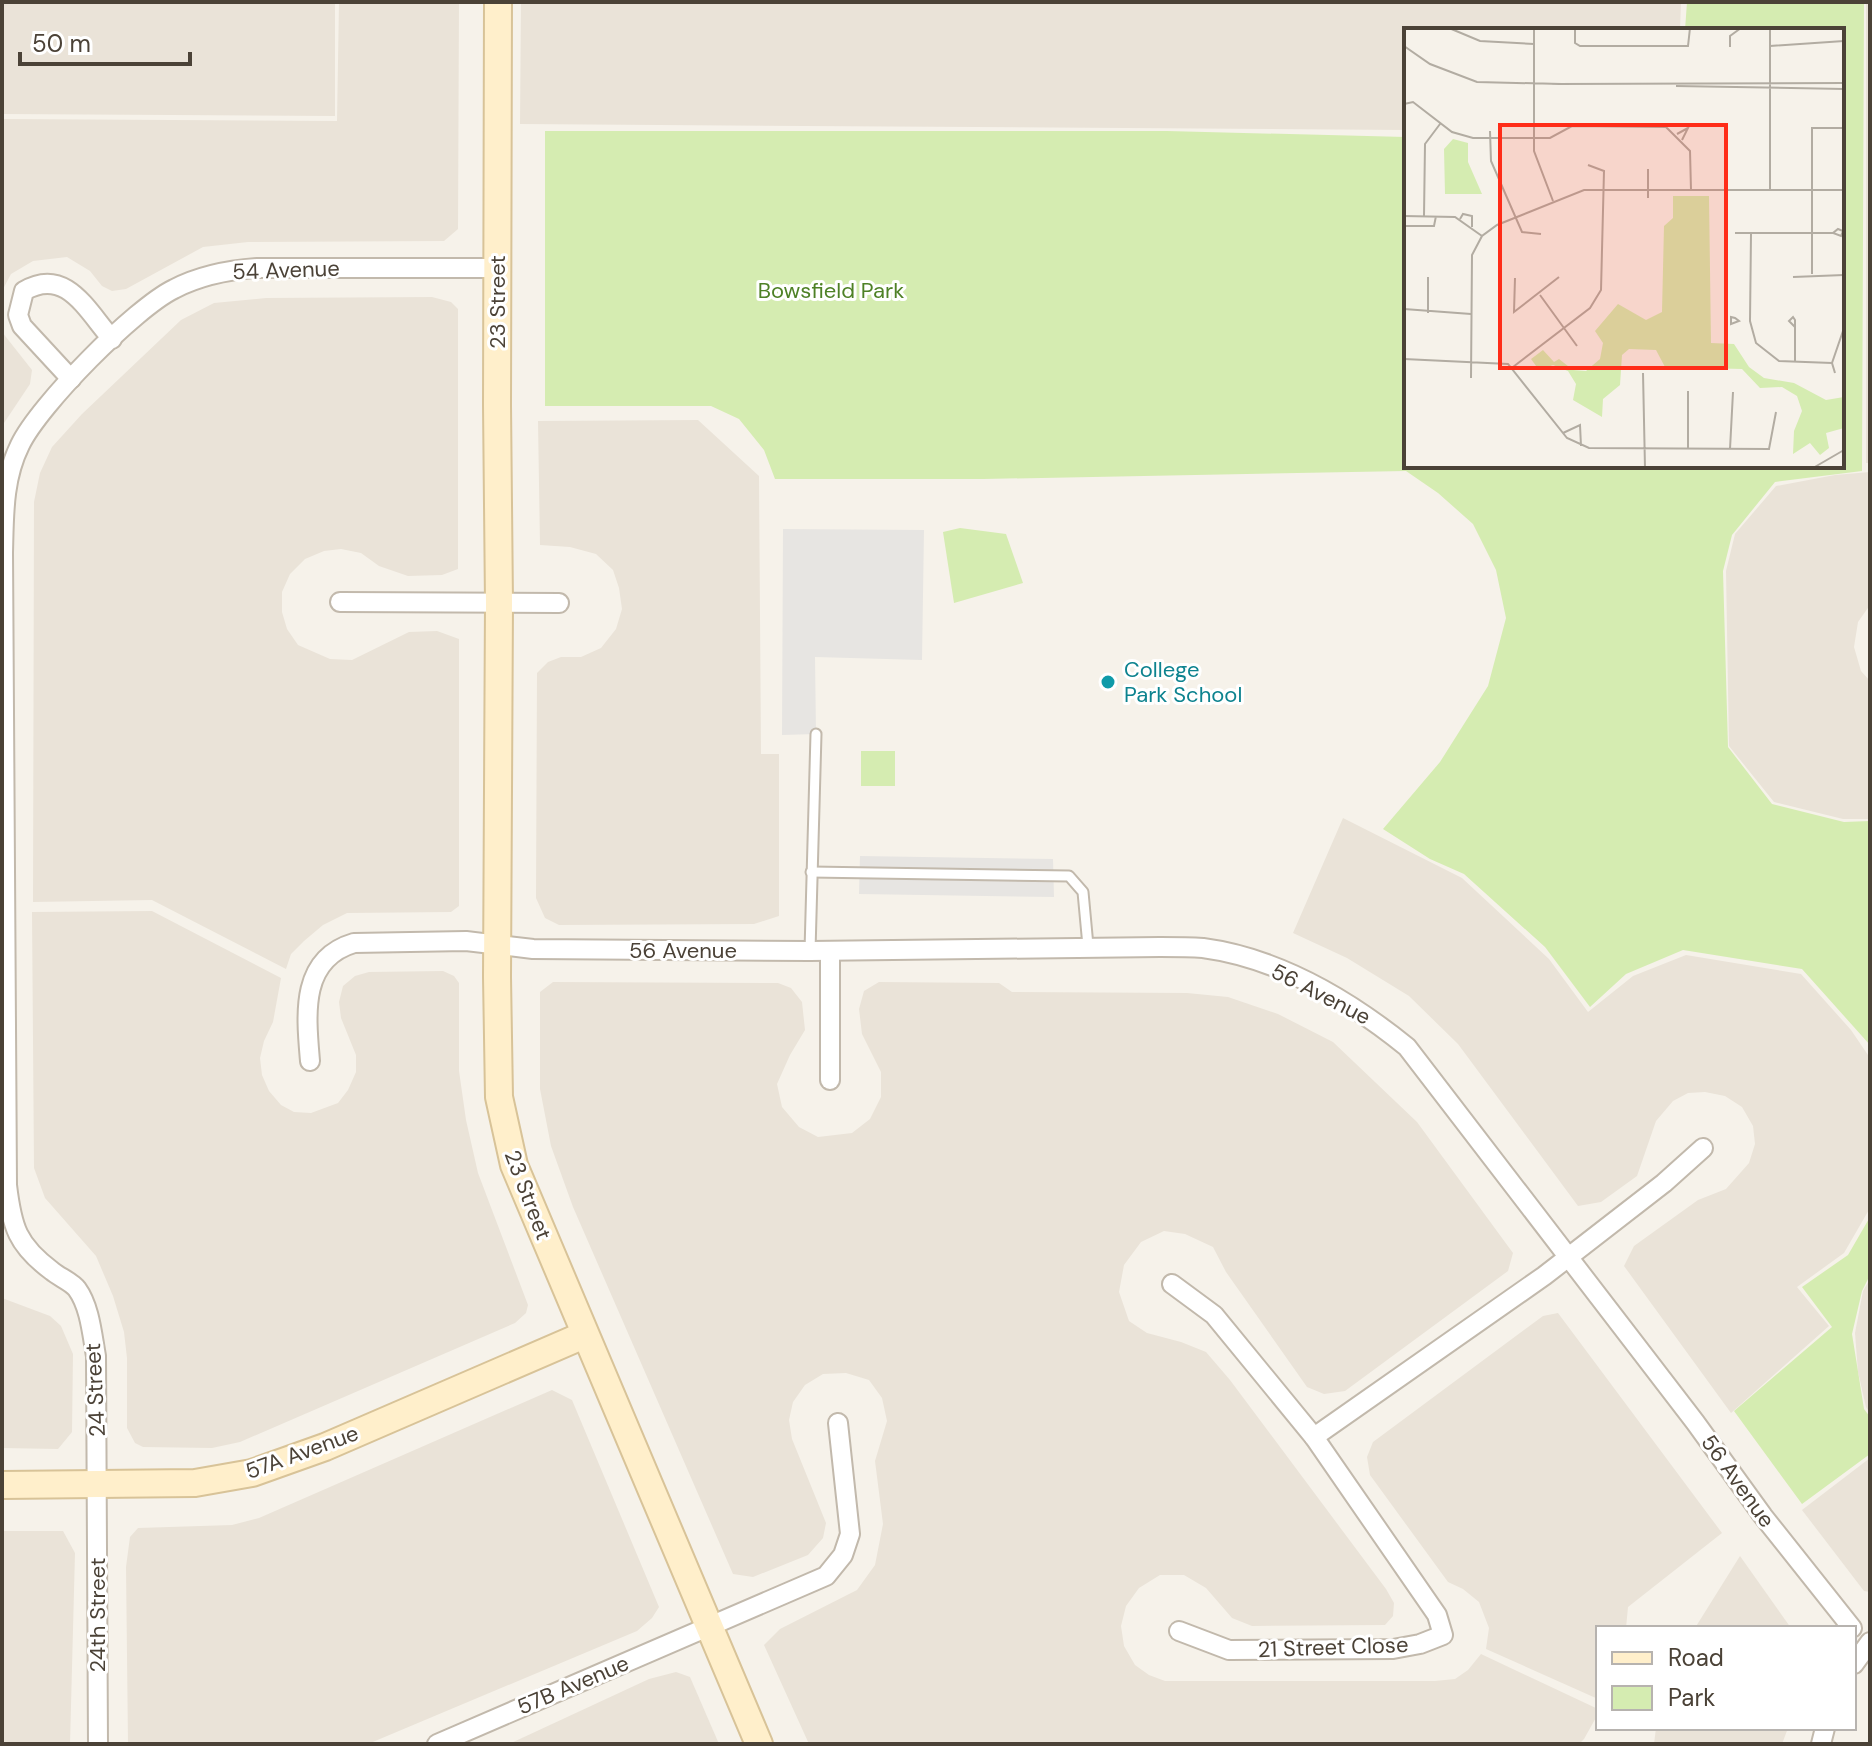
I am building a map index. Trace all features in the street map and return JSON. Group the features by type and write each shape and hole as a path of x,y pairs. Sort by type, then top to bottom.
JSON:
{"street":[{"name":"23 Street","path":"498,2 499,1097 514,1165 759,1744"},
{"name":"54 Avenue","path":"13,463 30,429 71,379 143,309 172,290 199,278 228,270 273,268 497,268"},
{"path":"71,379 22,326 18,315 24,291 43,281 57,282 71,292 112,339"},
{"name":"24 Street","path":"13,463 4,506 3,553 7,1185 11,1219 21,1243 47,1267 76,1287 89,1319 96,1356 97,1485"},
{"path":"340,602 559,603"},
{"name":"56 Avenue","path":"310,1061 307,1031 310,988 318,965 341,947 380,940 466,941 533,949 830,951 1088,946 1202,948 1270,966 1328,992 1371,1018 1407,1047 1763,1516 1851,1626"},
{"path":"830,951 830,1080"},
{"path":"1314,1437 1568,1256 1664,1183 1703,1148"},
{"name":"21 Street Close","path":"1172,1284 1214,1315 1314,1437 1437,1615 1443,1635 1420,1644 1393,1649 1229,1650 1179,1631"},
{"name":"57A Avenue","path":"2,1485 195,1483 252,1473 325,1447 584,1335"},
{"name":"57B Avenue","path":"437,1744 826,1576 843,1555 850,1534 838,1423"},
{"name":"24th Street","path":"97,1485 98,1744"},
{"path":"1856,1661 1869,1643"}],"lane":[{"path":"810,951 816,734"},
{"path":"811,872 1069,876 1083,892 1088,946"}],"shaded area":[{"path":"2,2 335,2 335,116 2,114"},
{"path":"339,2 459,2 458,229 444,241 248,242 203,247 126,289 112,291 102,286 90,271 67,257 33,261 11,274 2,291 2,119 337,121"},
{"path":"521,2 1681,2 1680,28 1404,28 1404,130 520,124"},
{"path":"1866,2 1870,2 1870,463 1866,463"},
{"path":"432,297 451,302 458,309 458,569 442,575 408,576 379,566 361,553 341,549 324,551 305,559 290,574 282,592 282,612 287,629 298,645 330,659 352,660 409,632 437,631 459,639 459,906 451,912 347,913 323,925 304,941 291,954 286,969 152,900 33,902 34,502 40,473 52,447 82,414 181,320 214,303 266,298"},
{"path":"2,332 32,370 30,384 2,426"},
{"path":"698,420 759,476 761,754 779,754 779,916 754,924 559,925 545,918 536,898 537,673 548,662 561,657 581,657 601,648 616,629 622,609 613,570 596,554 570,547 540,545 538,421"},
{"path":"1870,472 1870,605 1858,622 1854,647 1861,671 1870,681 1870,819 1843,819 1774,802 1729,746 1726,571 1735,534 1776,486"},
{"path":"783,529 924,530 922,660 815,657 816,734 782,735"},
{"path":"1343,818 1462,878 1549,959 1588,1012 1633,976 1686,955 1801,974 1851,1030 1870,1058 1870,1208 1844,1253 1797,1287 1829,1326 1731,1413 1624,1266 1634,1246 1698,1200 1726,1189 1749,1163 1755,1144 1753,1126 1742,1107 1725,1096 1705,1092 1688,1093 1673,1101 1656,1121 1637,1176 1601,1202 1578,1206 1458,1044 1409,996 1347,958 1293,933"},
{"path":"860,856 1053,859 1054,897 859,894"},
{"path":"152,911 281,978 273,1022 260,1058 262,1075 269,1091 281,1105 294,1112 311,1113 338,1103 356,1072 356,1055 341,1018 339,1002 343,986 355,976 369,972 443,971 454,976 459,983 459,1071 466,1120 478,1173 528,1305 526,1313 515,1323 240,1442 212,1448 143,1447 135,1443 127,1428 127,1358 124,1332 113,1296 96,1256 45,1198 34,1168 32,912"},
{"path":"553,982 778,983 791,988 802,1002 805,1030 777,1084 782,1107 799,1127 818,1137 852,1133 870,1119 881,1097 881,1072 862,1034 859,1009 864,991 879,982 999,983 1012,992 1187,993 1228,997 1278,1014 1333,1042 1417,1122 1513,1253 1508,1271 1345,1391 1324,1394 1307,1387 1226,1272 1213,1247 1185,1234 1164,1231 1141,1242 1124,1265 1119,1292 1129,1321 1147,1333 1206,1352 1230,1380 1386,1589 1394,1603 1393,1616 1385,1625 1252,1626 1232,1618 1206,1588 1184,1575 1160,1575 1139,1588 1126,1606 1121,1626 1124,1646 1135,1665 1165,1681 1435,1681 1455,1679 1468,1670 1481,1654 1596,1708 1596,1718 1584,1739 1579,1744 809,1744 764,1645 780,1629 857,1590 875,1565 883,1524 875,1461 887,1421 882,1398 869,1380 846,1373 823,1374 805,1385 793,1402 789,1420 792,1439 826,1523 823,1538 808,1555 753,1577 733,1574 573,1207 551,1146 540,1089 540,992"},
{"path":"1870,1279 1870,1413 1858,1372 1855,1333 1863,1291"},
{"path":"2,1298 50,1316 61,1326 73,1354 72,1432 58,1449 2,1448"},
{"path":"1558,1313 1722,1533 1628,1607 1626,1626 1596,1626 1596,1698 1486,1649 1489,1628 1479,1602 1448,1582 1370,1475 1367,1457 1373,1442 1543,1316"},
{"path":"552,1390 572,1400 659,1607 637,1631 368,1744 128,1744 126,1567 130,1537 138,1528 232,1525 259,1518"},
{"path":"1870,1458 1870,1592 1864,1591 1802,1510"},
{"path":"2,1531 63,1531 75,1553 70,1744 2,1744"},
{"path":"1740,1556 1790,1626 1696,1626"},
{"path":"676,1672 690,1677 719,1744 509,1744 649,1679"},
{"path":"1656,1730 1787,1730 1782,1744 1654,1744"}],"green space":[{"name":"Bowsfield Park","path":"1687,2 1864,2 1862,471 1775,482 1732,535 1723,571 1728,747 1772,804 1844,822 1870,821 1870,1045 1802,969 1683,950 1626,974 1590,1007 1545,947 1464,874 1430,859 1383,829 1440,762 1488,686 1506,618 1496,570 1473,524 1438,493 1406,471 983,479 775,479 764,450 739,419 711,406 545,406 545,131 1167,131 1404,137 1404,468 1844,468 1844,28 1685,28"},
{"path":"960,528 1006,534 1023,583 954,603 943,532"},
{"path":"861,751 895,751 895,786 861,786"},
{"path":"1870,1217 1870,1275 1862,1291 1852,1334 1864,1409 1870,1417 1870,1454 1802,1504 1734,1411 1832,1327 1802,1287 1848,1255"}],"place":[{"name":"College Park School","path":"1108,682"}]}
